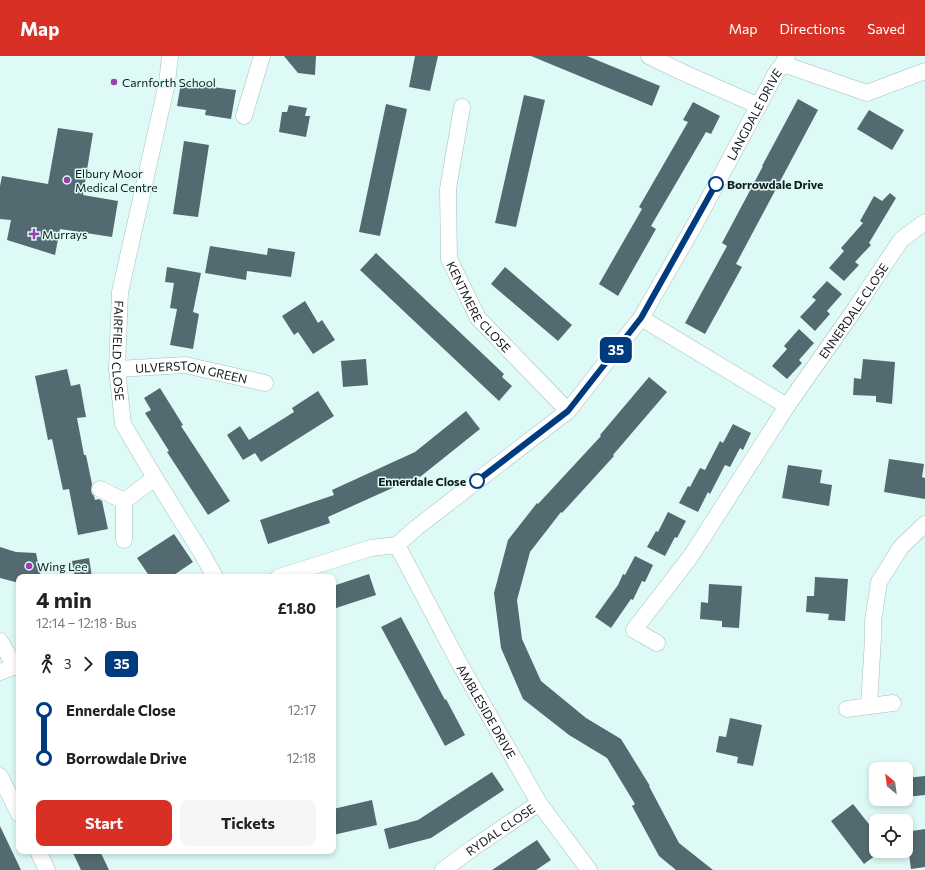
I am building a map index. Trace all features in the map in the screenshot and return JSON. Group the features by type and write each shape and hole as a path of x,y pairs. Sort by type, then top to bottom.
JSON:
{"street":[{"name":"FAIRFIELD CLOSE","path":"170,56 167,83 120,292 117,369 123,424 213,574"},
{"path":"244,116 262,56"},
{"path":"649,56 759,106"},
{"path":"785,60 867,93 925,71"},
{"name":"LANGDALE DRIVE","path":"397,545 416,528 568,411 641,318 695,224 776,73 785,60"},
{"name":"KENTMERE CLOSE","path":"462,107 448,189 449,259 478,318 568,411"},
{"name":"ENNERDALE CLOSE","path":"658,643 634,630 691,556 787,406 901,240 925,222"},
{"path":"641,318 787,406"},
{"name":"ULVERSTON GREEN","path":"117,369 185,365 265,383"},
{"path":"124,501 155,478"},
{"path":"100,489 124,501"},
{"path":"124,501 124,540"},
{"path":"869,706 873,638 872,621 879,582 901,547 925,524"},
{"path":"288,574 370,548 397,545"},
{"name":"AMBLESIDE DRIVE","path":"397,545 457,659 539,803 589,870"},
{"path":"0,641 16,664"},
{"path":"0,672 16,665"},
{"path":"847,709 893,703"},
{"path":"0,776 16,808"},
{"name":"RYDAL CLOSE","path":"443,870 539,803"},
{"path":"39,854 47,870"}],"building":[{"path":"284,56 316,56 315,75 298,73"},
{"path":"415,56 438,56 430,91 409,87"},
{"path":"531,56 587,56 660,86 652,106"},
{"path":"181,83 236,90 231,119 205,115 206,110 177,106"},
{"path":"524,95 545,100 516,227 495,223"},
{"path":"798,99 818,110 736,264 742,267 705,334 685,323 727,246 722,243"},
{"path":"693,102 720,116 711,134 706,132 651,226 656,229 618,296 599,284 642,209 639,207 688,122 683,120"},
{"path":"386,104 407,109 380,236 359,232"},
{"path":"289,105 307,108 305,116 310,116 306,137 279,132 282,112 287,112"},
{"path":"869,110 904,130 892,150 857,129"},
{"name":"Elbury Moor Medical Centre","path":"58,128 93,133 83,195 118,201 112,237 60,229 55,255 7,240 11,220 0,219 0,186 2,176 48,184"},
{"path":"184,141 209,145 198,217 173,214"},
{"path":"890,193 896,198 869,243 871,245 855,262 859,265 844,281 829,268 844,251 841,248 863,223 860,221 874,196 882,201"},
{"path":"210,246 267,255 268,248 295,252 291,277 247,271 246,280 205,273"},
{"path":"376,253 504,374 502,377 512,386 499,401 360,270"},
{"path":"167,267 201,273 193,312 199,314 193,349 170,345 177,309 170,308 174,283 165,282"},
{"path":"505,267 572,325 558,341 491,284"},
{"path":"827,281 842,294 827,311 830,314 815,331 800,317 816,300 812,297"},
{"path":"305,301 318,323 322,320 335,340 313,354 298,332 294,335 282,316"},
{"path":"799,329 814,343 799,360 802,363 787,379 772,366 787,349 784,346"},
{"path":"366,359 368,385 343,387 341,361"},
{"path":"863,359 895,362 892,404 876,402 876,396 853,395 854,378 861,379"},
{"path":"67,369 71,386 80,384 86,417 77,418 84,455 86,455 92,484 92,494 95,500 99,499 102,501 108,529 78,535 69,489 63,490 52,439 48,440 35,376"},
{"path":"649,377 667,392 613,455 614,456 562,513 561,512 530,552 517,600 522,639 541,681 586,718 621,739 650,786 679,843 713,870 676,870 659,856 632,806 635,804 607,758 569,735 523,699 501,648 494,593 508,540 537,503 538,504 601,436 600,435"},
{"path":"160,388 183,425 181,426 230,501 208,515 167,452 169,451 145,413 151,410 144,398"},
{"path":"318,391 334,416 261,462 255,453 243,460 227,435 240,426 249,440 294,412 292,408"},
{"path":"466,411 480,429 420,477 419,476 328,517 330,523 268,544 260,520 334,495 332,490 415,452"},
{"path":"733,424 751,433 743,450 740,448 730,467 725,465 710,494 708,492 698,512 679,503 688,486 690,487 700,468 705,470 720,441 723,443"},
{"path":"889,459 924,464 922,477 925,478 925,499 884,492"},
{"path":"788,465 822,470 820,483 832,485 829,506 782,498"},
{"path":"668,512 686,521 677,538 675,537 665,556 647,547 656,531 658,532"},
{"path":"174,534 193,562 175,574 148,574 137,558"},
{"path":"0,547 16,552 36,553 40,574 16,574 16,582 0,578"},
{"path":"635,556 653,565 645,582 642,581 633,600 631,599 611,628 595,617 618,585 623,574 625,575"},
{"path":"89,558 92,574 74,574 72,561"},
{"path":"369,574 376,595 336,608 336,585"},
{"path":"815,577 848,579 845,621 828,620 829,614 806,612 807,596 814,596"},
{"path":"709,584 742,586 739,628 722,627 722,621 700,619 701,602 708,603"},
{"path":"401,617 465,735 445,746 381,627"},
{"path":"730,718 762,725 753,766 737,763 738,757 716,752 719,736 726,737"},
{"path":"492,772 504,790 431,838 389,849 384,829 418,820"},
{"path":"925,776 925,795 913,796 913,777"},
{"path":"372,800 377,825 336,834 336,808"},
{"path":"853,804 869,824 869,858 872,858 864,864 831,821"},
{"path":"0,826 21,870 0,870"},
{"path":"925,829 925,867 911,869 910,858 913,858 913,831"},
{"path":"537,840 551,860 536,870 492,870"},
{"path":"73,854 101,854 109,870 81,870"}],"bus line":[{"name":"35","path":"477,481 568,411 641,318 695,224 716,184"}],"place":[{"name":"Carnforth School","path":"114,82"},
{"name":"Elbury Moor Medical Centre","path":"67,180"},
{"name":"Borrowdale Drive","path":"716,184"},
{"name":"Murrays","path":"34,234"},
{"name":"Ennerdale Close","path":"477,481"},
{"name":"Wing Lee","path":"29,566"}]}
